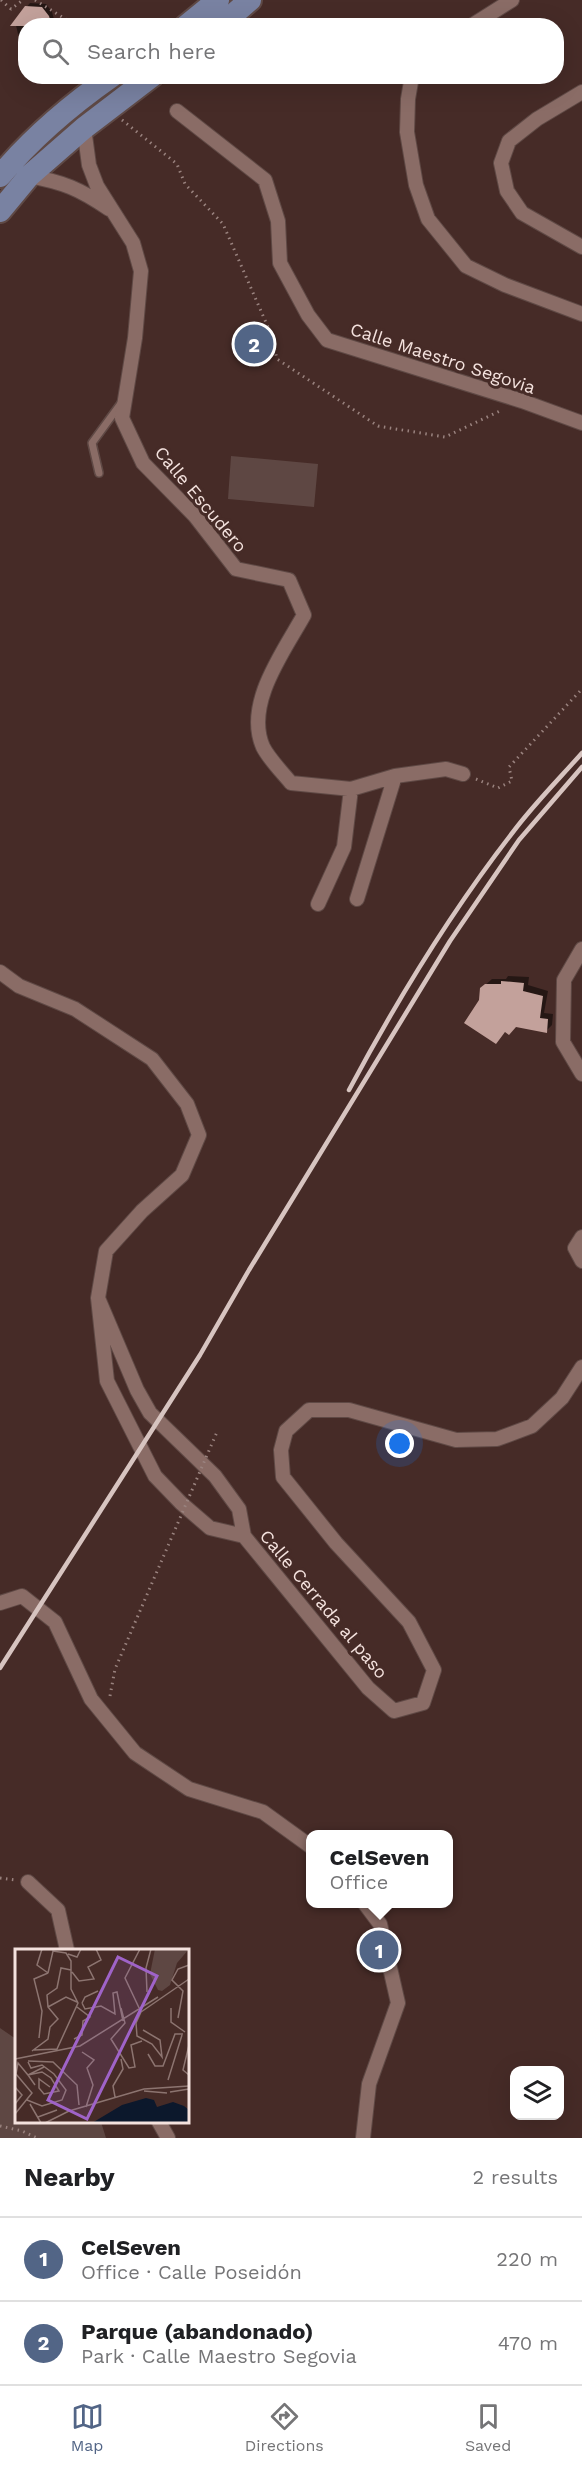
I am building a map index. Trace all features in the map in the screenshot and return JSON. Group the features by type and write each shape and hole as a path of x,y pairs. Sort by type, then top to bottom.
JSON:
{"main road":[{"path":"196,18 218,0"},
{"path":"229,18 250,0"},
{"path":"0,176 16,157 101,84"},
{"path":"0,211 29,176 84,128 142,84"}],"street":[{"path":"484,18 512,0"},
{"path":"411,84 407,132 416,185 428,219 466,266 505,285 582,314"},
{"path":"582,92 537,119 509,141 501,163 507,191 522,213 582,247"},
{"name":"Calle Maestro Segovia","path":"177,111 265,180 278,221 280,263 308,315 327,340 522,401 582,423"},
{"path":"84,128 89,165 97,186 133,243 141,271 127,395"},
{"path":"29,176 59,181 87,194 114,212"},
{"name":"Calle Escudero","path":"127,395 122,418 143,463 195,516 236,569 289,580 304,615 268,677 257,720 263,747 291,783 351,789 395,776 446,769 463,774"},
{"path":"357,898 395,776"},
{"path":"318,904 344,847 351,789"},
{"path":"582,948 564,980 563,1031 563,1042 582,1074"},
{"name":"Calle Cerrada al paso","path":"0,972 19,986 75,1009 152,1059 187,1104 199,1135 182,1175 142,1211 106,1251 98,1298 107,1381 155,1476 210,1528 244,1536"},
{"path":"582,1237 575,1248 582,1261"},
{"name":"Calle Cerrada al paso","path":"98,1298 136,1390 150,1413 215,1476 239,1509 244,1536 368,1688 394,1711 423,1703 434,1670 409,1623 336,1543 283,1477 281,1450 286,1431 309,1410 349,1410 456,1440 497,1439 532,1425 562,1398 582,1367"},
{"path":"0,1603 22,1596 55,1622 91,1699 135,1753 189,1789 263,1812 306,1843"},
{"path":"28,1882 58,1910 67,1949"},
{"path":"363,2138 369,2084 398,2003 380,1924 368,1908"},
{"path":"160,2123 168,2138"}],"lane":[{"path":"99,472 92,443 127,395"}],"path":[{"path":"1,0 11,9 23,0"},
{"path":"35,0 64,18"},
{"path":"463,774 498,788 513,781 509,766 582,689"},
{"path":"110,1696 115,1669 217,1432"},
{"path":"0,2126 22,2131 37,2138"}],"shaded area":[{"path":"231,456 318,464 314,507 228,499"},
{"path":"0,2028 15,2038 15,2123 101,2123 106,2138 0,2138"}],"building":[{"path":"25,6 42,7 50,18 18,18 18,26 10,26"},
{"path":"501,981 524,983 523,991 543,996 540,1018 548,1019 547,1033 516,1027 509,1035 505,1032 496,1044 464,1023 479,1000 480,988 485,984 501,984"}],"railway":[{"path":"349,1090 405,990 446,925 521,822 582,753"},
{"path":"0,1668 200,1355 249,1270 450,941 519,840 582,767"}],"place":[{"name":"Parque (abandonado)","path":"254,344"},
{"name":"CelSeven","path":"379,1950"}]}
